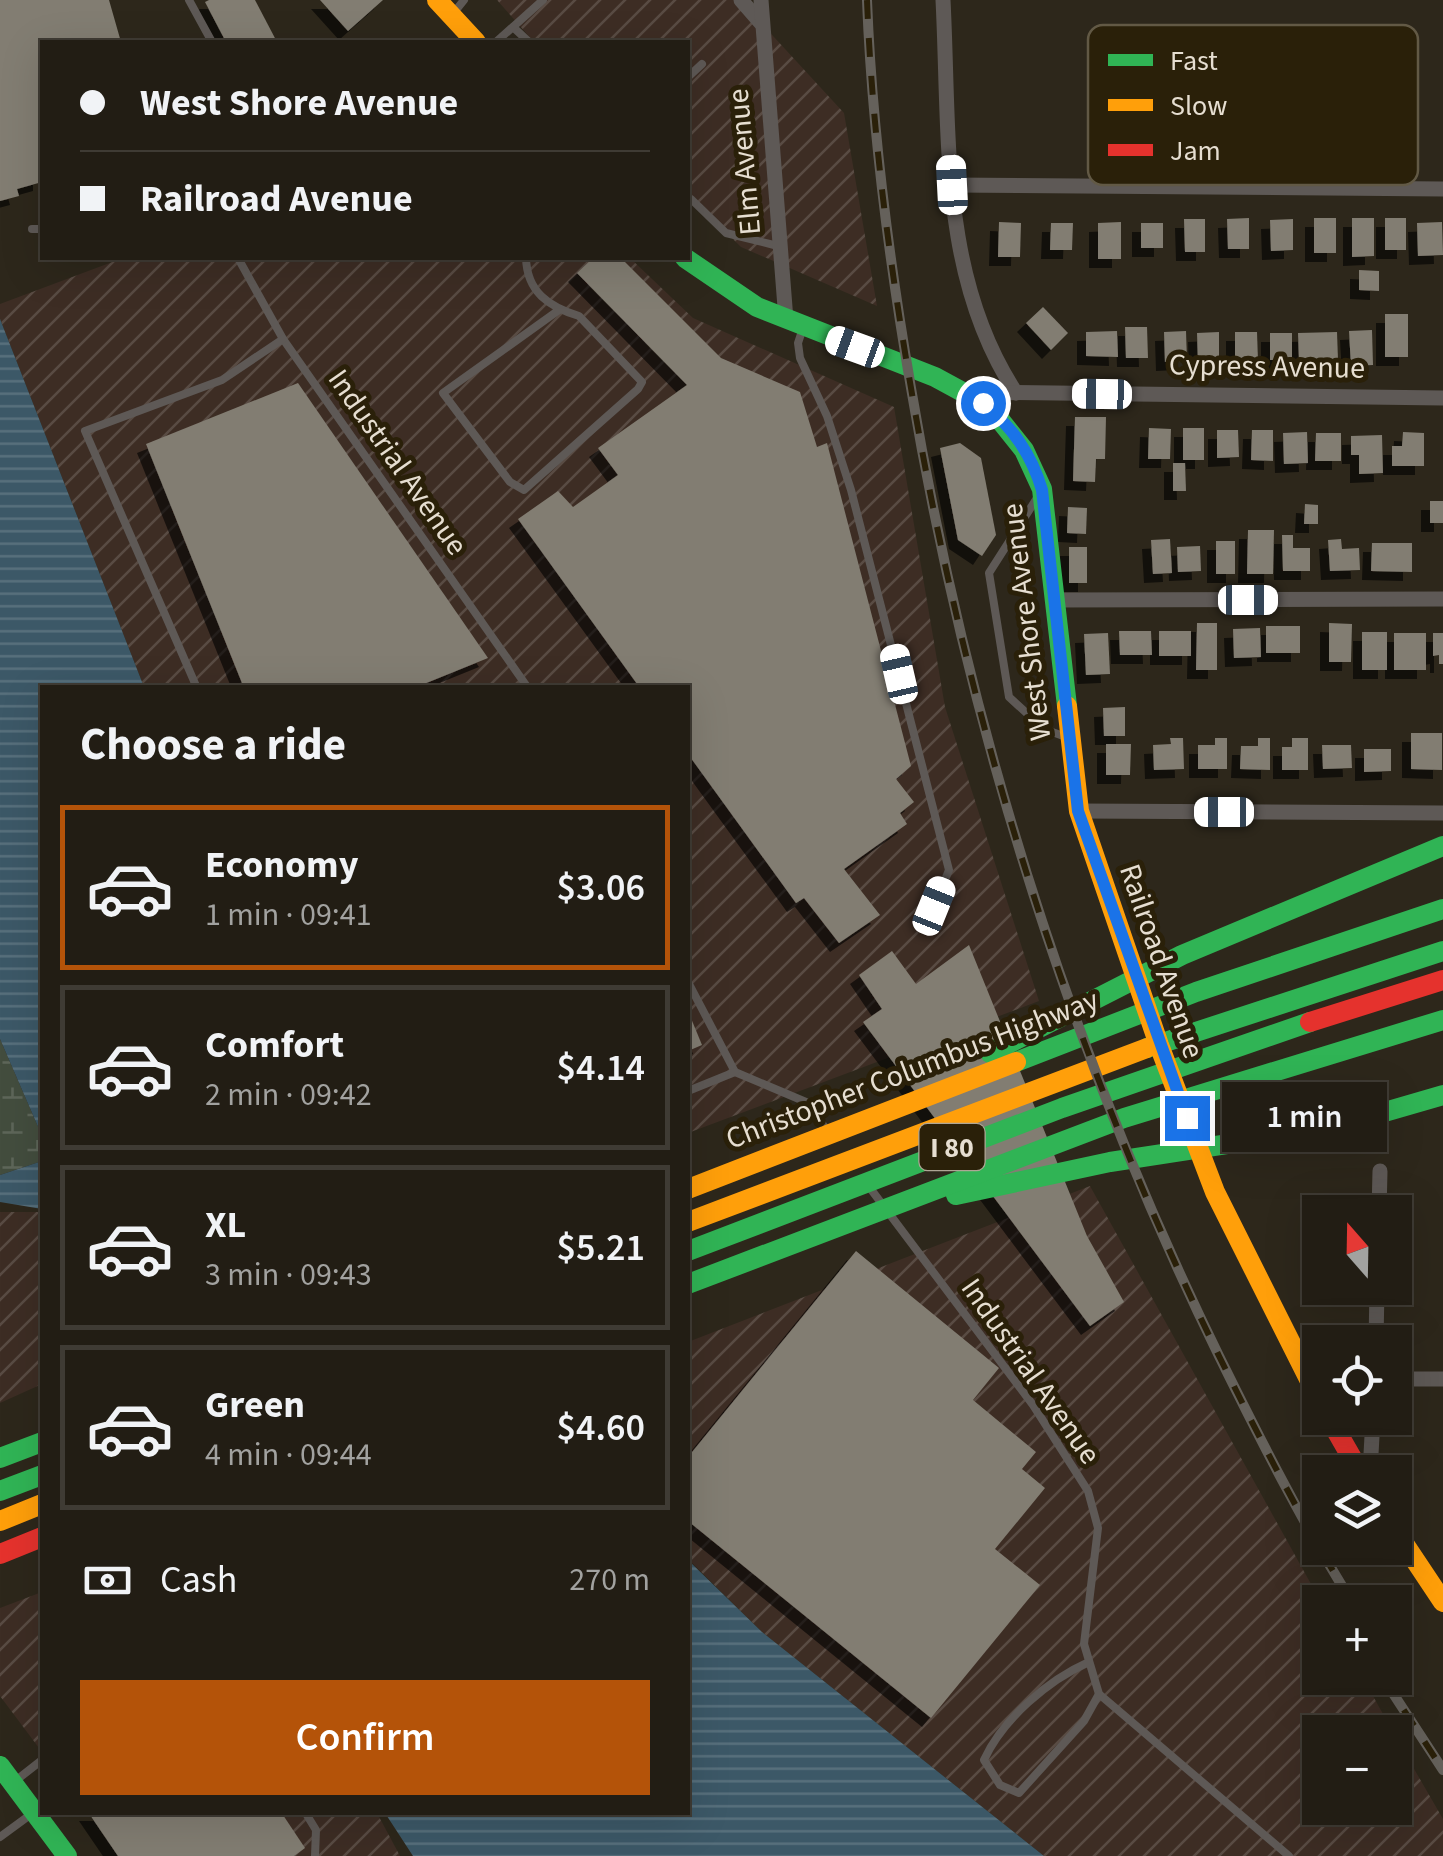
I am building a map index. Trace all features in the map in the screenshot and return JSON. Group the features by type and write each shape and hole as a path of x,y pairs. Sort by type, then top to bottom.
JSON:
{"main road":[{"path":"450,5 471,40"},
{"name":"Cypress Avenue","path":"689,260 728,289 794,324 968,392"},
{"name":"West Shore Avenue","path":"968,392 1017,436 1042,490 1078,811"},
{"name":"Railroad Avenue","path":"1078,811 1215,1192 1302,1356"},
{"path":"846,1126 1182,955 1443,846"},
{"name":"Christopher Columbus Highway","path":"690,1187 1196,992 1443,909"},
{"name":"Christopher Columbus Highway","path":"690,1221 997,1101 1209,1026 1443,952"},
{"name":"I 80","path":"690,1250 1039,1114 1219,1051 1443,980"},
{"name":"I 80","path":"690,1283 1124,1118 1443,1020"},
{"path":"871,1212 1098,1164 1348,1124 1443,1095"},
{"path":"0,1458 40,1443"},
{"path":"0,1491 40,1476"},
{"path":"0,1521 40,1505"},
{"path":"0,1554 40,1539"},
{"path":"1412,1556 1443,1602"},
{"path":"6,1775 67,1856"}],"street":[{"path":"740,0 761,22"},
{"name":"Elm Avenue","path":"760,0 778,246 794,324"},
{"path":"943,0 954,226 965,282 990,345 1016,393"},
{"path":"952,185 1443,189"},
{"name":"Cypress Avenue","path":"968,392 1443,398"},
{"path":"1054,600 1443,599"},
{"path":"1078,811 1443,814"},
{"path":"1379,1195 1380,1172"},
{"path":"1412,1379 1443,1380"}],"lane":[{"path":"189,0 211,40"},
{"path":"498,40 543,0"},
{"path":"513,27 526,40"},
{"path":"690,76 702,64"},
{"path":"690,200 726,233 778,246"},
{"path":"32,229 40,229"},
{"name":"Industrial Avenue","path":"239,260 283,340 526,685"},
{"path":"526,260 529,276 542,301 579,316 642,382 524,490 510,482 443,393 559,310"},
{"path":"794,324 800,358 852,490 949,870 925,930"},
{"path":"197,685 85,431 222,380 283,340"},
{"path":"1042,490 989,573 1008,697 1044,729 1070,738"},
{"path":"690,986 735,1072 690,1090"},
{"name":"Industrial Avenue","path":"735,1072 806,1102 1033,1405 1088,1491 1098,1528 1084,1644 1099,1694"},
{"path":"1089,1662 1061,1675 994,1738 984,1760 1000,1785 1018,1793 1084,1721 1099,1694 1289,1856"},
{"path":"6,1775 40,1761"},
{"path":"0,1837 34,1812"},
{"path":"307,1815 316,1830 315,1856"}],"shaded area":[{"path":"497,0 740,0 844,113 877,306 741,247 690,197 690,40 532,40"},
{"path":"118,260 632,260 693,318 894,407 945,707 1039,1001 690,1132 690,685 143,685 0,319 0,304"},
{"path":"1090,1186 1312,1585 1302,1585 1302,1695 1372,1695 1384,1715 1302,1715 1302,1825 1412,1825 1412,1765 1443,1819 1443,1856 1044,1856 762,1632 690,1561 690,1341"},
{"path":"0,1212 40,1212 40,1385 0,1403"},
{"path":"40,1593 40,1749 0,1696 0,1608"},
{"path":"91,1815 378,1815 400,1856 122,1856"}],"green space":[{"path":"0,1039 40,1131 40,1162 0,1175"}],"water":[{"path":"0,319 143,685 40,685 40,1131 0,1039"},
{"path":"40,1162 40,1209 0,1202 0,1175"},
{"path":"690,1562 762,1632 1044,1856 413,1856 386,1815 690,1815"}],"building":[{"path":"0,0 109,0 120,40 40,40 40,183 17,189 19,196 0,201"},
{"path":"255,0 276,40 225,40 205,2"},
{"path":"320,0 383,0 348,31"},
{"path":"1249,218 1249,249 1228,249 1227,219"},
{"path":"1314,218 1336,218 1336,253 1314,253"},
{"path":"1352,218 1374,218 1374,256 1352,257"},
{"path":"1385,218 1406,218 1406,250 1385,250"},
{"path":"1184,219 1205,219 1205,252 1185,252"},
{"path":"1293,219 1293,250 1271,251 1270,220"},
{"path":"999,222 1021,223 1020,257 998,257"},
{"path":"1121,222 1121,259 1098,259 1098,223"},
{"path":"1442,222 1443,255 1418,256 1417,223"},
{"path":"1051,223 1073,223 1072,250 1050,250"},
{"path":"1141,223 1163,223 1163,248 1141,248"},
{"path":"591,260 623,260 721,358 800,392 817,447 827,443 911,766 896,779 914,802 900,813 907,824 844,869 880,915 839,943 804,898 796,903 690,757 690,685 638,685 518,519 558,491 573,507 618,475 598,448 687,385 577,273"},
{"path":"1359,270 1379,271 1379,291 1359,290"},
{"path":"1043,307 1068,333 1051,350 1026,323"},
{"path":"1385,314 1408,314 1408,357 1385,357"},
{"path":"1125,327 1147,327 1148,358 1126,358"},
{"path":"1372,330 1373,365 1351,366 1349,331"},
{"path":"1117,331 1118,357 1086,356 1086,332"},
{"path":"1186,331 1187,361 1165,362 1164,332"},
{"path":"1219,332 1219,362 1198,363 1197,333"},
{"path":"1235,332 1257,332 1258,361 1235,362"},
{"path":"1337,332 1338,360 1299,360 1298,333"},
{"path":"1270,333 1292,333 1292,360 1270,360"},
{"path":"298,383 488,658 421,685 243,685 146,444"},
{"path":"1075,417 1106,417 1105,459 1096,459 1095,482 1073,481"},
{"path":"1149,428 1171,429 1170,459 1148,459"},
{"path":"1183,428 1204,428 1204,460 1183,460"},
{"path":"1217,430 1238,430 1239,457 1217,458"},
{"path":"1252,430 1273,430 1273,461 1251,460"},
{"path":"1307,432 1308,463 1284,464 1283,433"},
{"path":"1403,432 1424,433 1424,466 1392,466 1392,446 1402,446"},
{"path":"1316,433 1341,433 1341,461 1315,461"},
{"path":"1382,435 1383,473 1359,474 1359,455 1351,455 1351,436"},
{"path":"960,443 981,458 996,535 982,556 958,540 940,448"},
{"path":"1173,463 1185,463 1186,491 1173,491"},
{"path":"1430,501 1443,501 1443,523 1430,523"},
{"path":"1305,504 1318,505 1318,524 1304,524"},
{"path":"1068,507 1087,508 1086,534 1067,533"},
{"path":"1248,530 1274,530 1273,574 1247,574"},
{"path":"1282,535 1293,535 1293,548 1310,548 1310,571 1283,571"},
{"path":"1170,539 1172,573 1153,574 1151,540"},
{"path":"1341,539 1342,549 1359,548 1360,570 1330,571 1328,540"},
{"path":"1216,541 1235,541 1235,574 1216,574"},
{"path":"1372,543 1412,543 1412,572 1371,571"},
{"path":"1200,546 1201,571 1178,572 1177,547"},
{"path":"1069,547 1087,547 1087,583 1069,583"},
{"path":"1197,623 1217,623 1217,670 1196,670"},
{"path":"1329,623 1352,624 1351,662 1329,662"},
{"path":"1266,626 1300,626 1300,653 1266,653"},
{"path":"1260,628 1261,657 1234,658 1233,629"},
{"path":"1119,631 1151,631 1152,655 1120,655"},
{"path":"1159,631 1191,631 1191,656 1159,656"},
{"path":"1362,632 1387,632 1387,670 1362,670"},
{"path":"1108,633 1110,674 1086,675 1084,634"},
{"path":"1394,633 1426,633 1426,670 1394,670"},
{"path":"1433,633 1443,633 1443,664 1439,664 1439,655 1433,656"},
{"path":"1125,707 1125,736 1104,736 1103,708"},
{"path":"1411,733 1442,733 1442,770 1411,769"},
{"path":"1170,738 1183,738 1184,769 1154,770 1153,745 1171,744"},
{"path":"1215,738 1227,738 1227,769 1198,769 1198,745 1215,745"},
{"path":"1258,738 1270,738 1270,770 1240,769 1241,746 1258,746"},
{"path":"1292,738 1308,738 1308,770 1282,770 1282,747 1292,747"},
{"path":"1106,744 1131,744 1130,775 1106,775"},
{"path":"1322,745 1351,745 1352,768 1323,769"},
{"path":"1364,749 1391,749 1391,771 1364,772"},
{"path":"969,945 1087,1236 1124,1302 1090,1326 863,1022 882,1009 859,975 892,951 916,984"},
{"path":"690,1016 702,1045 690,1050"},
{"path":"856,1251 999,1368 973,1400 1036,1452 1022,1469 1045,1488 995,1549 1040,1585 931,1718 690,1523 690,1455"},
{"path":"90,1815 283,1815 305,1848 294,1856 118,1856"}],"railway":[{"path":"867,0 883,195 934,514 962,639 1030,883 1070,1003 1165,1240 1266,1450 1342,1585"},
{"path":"1394,1695 1443,1770"}],"traffic: fast":[{"path":"688,260 757,307 935,377 970,396 1000,420 1024,450 1042,489 1067,706"},
{"path":"990,1053 1182,955 1443,846"},
{"path":"1016,1062 1196,992 1443,909"},
{"path":"1147,1048 1443,951"},
{"path":"690,1283 1124,1118 1443,1020"},
{"path":"690,1250 1062,1108 1310,1022"},
{"path":"956,1195 1110,1162 1326,1129 1443,1095"},
{"path":"0,1458 40,1443"},
{"path":"0,1491 40,1476"},
{"path":"0,1766 67,1856"}],"traffic: slow":[{"path":"437,0 474,40"},
{"path":"1067,706 1079,811 1159,1045 1215,1192 1302,1365"},
{"path":"690,1221 1147,1048"},
{"path":"690,1188 1016,1062"},
{"path":"0,1521 40,1505"},
{"path":"1412,1556 1443,1602"}],"traffic: jam":[{"path":"1310,1022 1443,980"},
{"path":"1339,1435 1350,1455"},
{"path":"0,1554 40,1538"}],"route":[{"path":"983,403 1017,436 1042,490 1078,811 1187,1118"}]}
